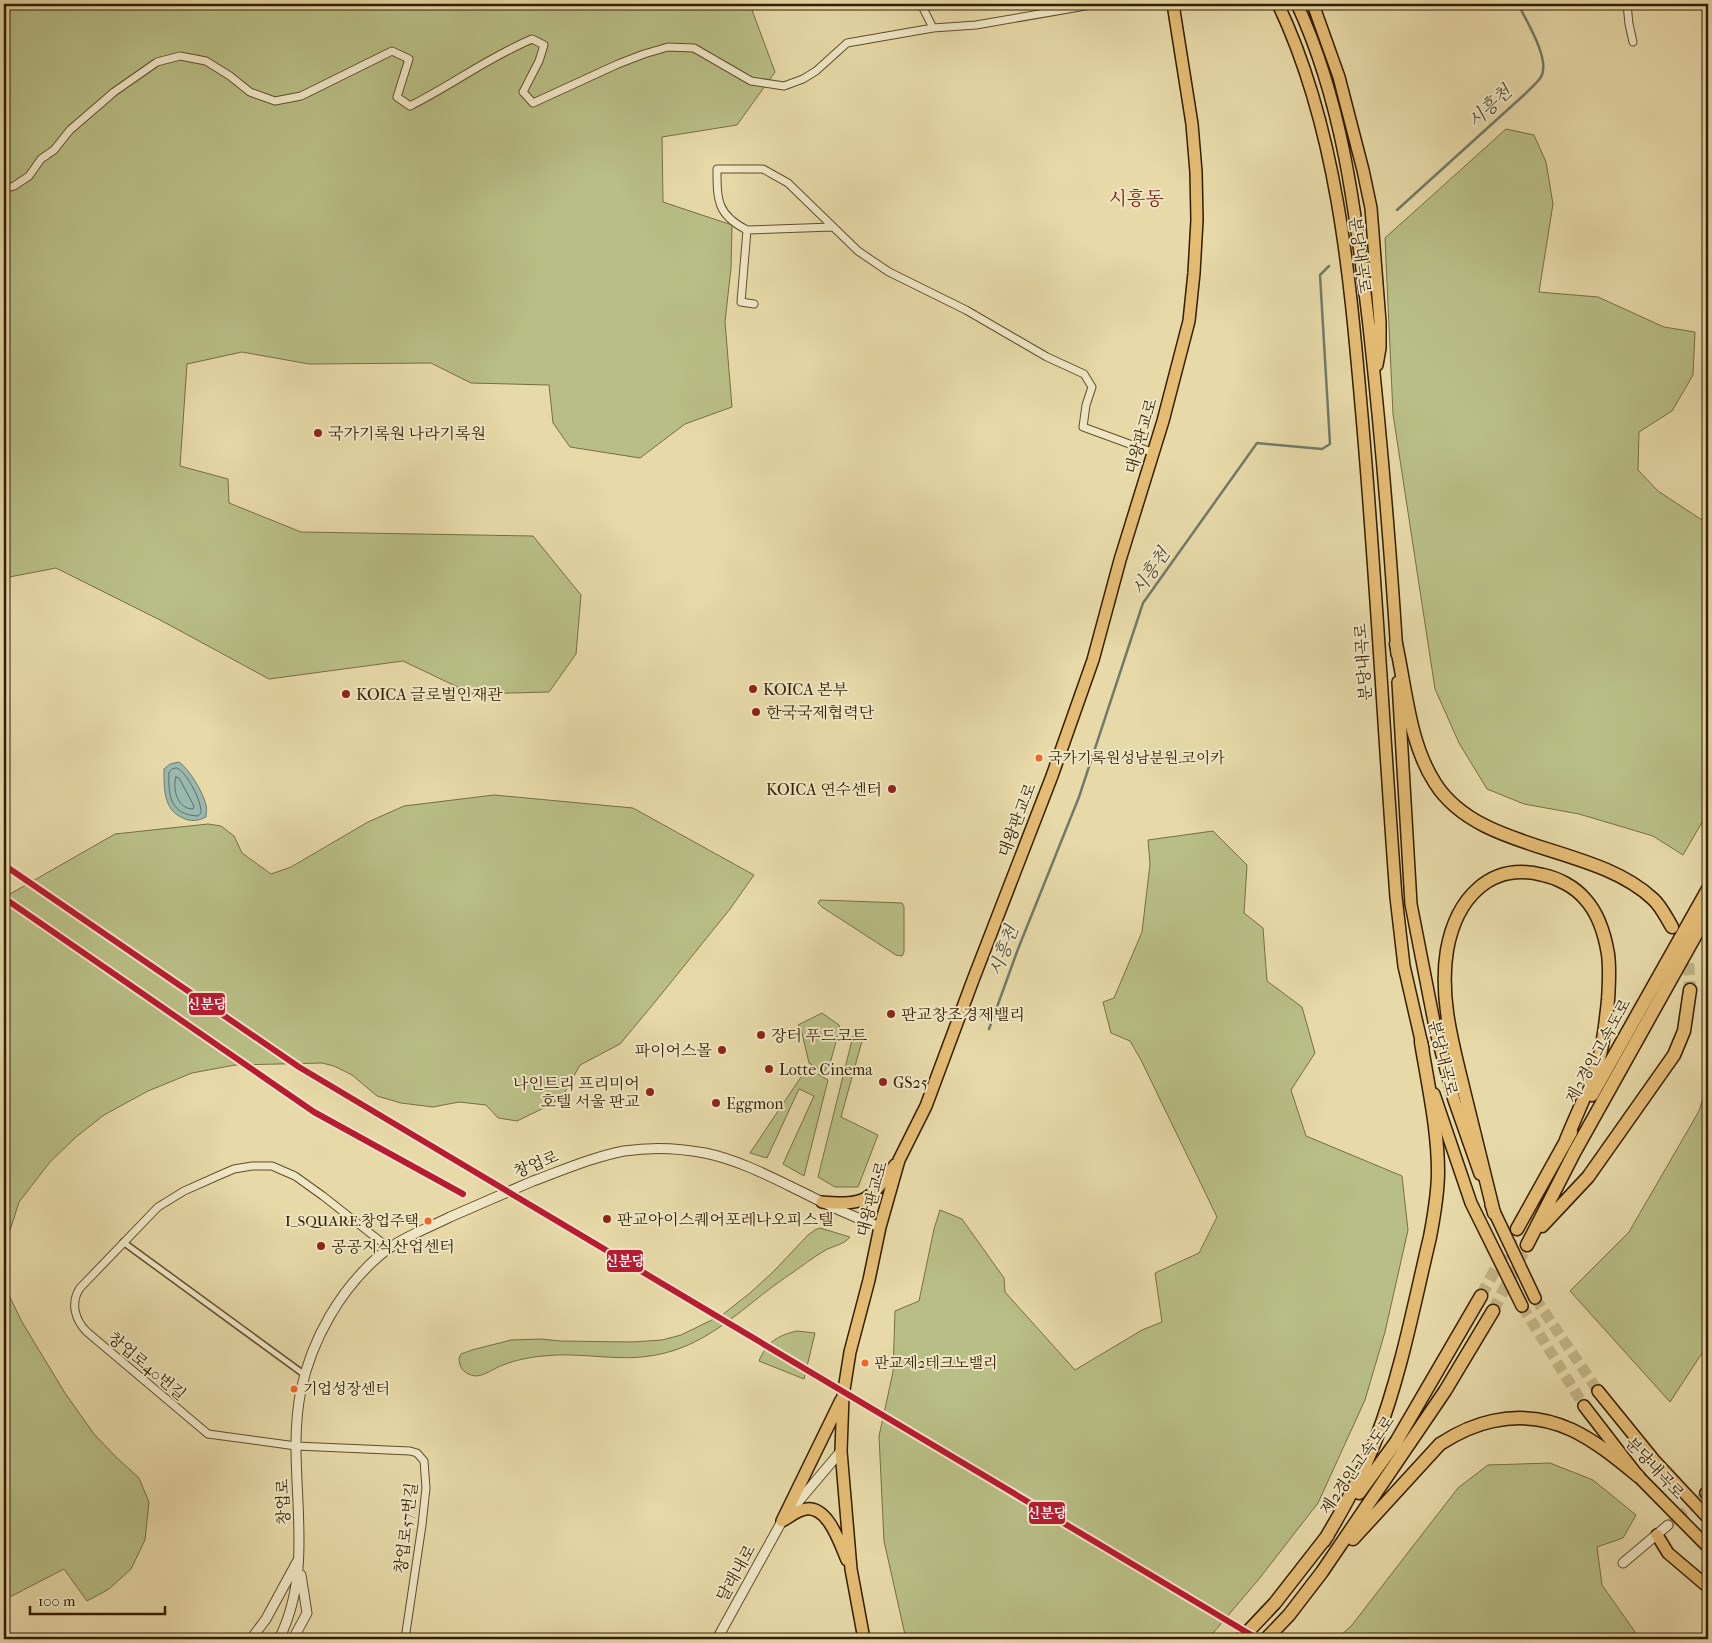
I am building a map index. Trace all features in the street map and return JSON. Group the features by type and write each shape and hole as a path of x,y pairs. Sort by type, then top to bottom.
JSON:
{"highway":[{"path":"1396,644 1418,744 1434,781 1447,799 1468,816 1487,826 1567,855 1612,873 1630,883 1654,900 1672,927"},
{"path":"1494,1213 1448,1022 1446,968 1450,936 1461,908 1469,898 1490,880 1514,871 1532,872 1557,878 1585,898 1599,924 1608,955 1609,980 1606,1024 1599,1058 1566,1140"},
{"name":"제2경인고속도로","path":"1517,1229 1708,888"},
{"name":"제2경인고속도로","path":"1690,990 1684,1031 1674,1055 1588,1177 1529,1241 1579,1144 1708,913"},
{"path":"1324,1541 1355,1487 1384,1416 1400,1360 1434,1215 1438,1172 1436,1138 1421,1042"},
{"name":"제2경인고속도로","path":"1241,1639 1275,1603 1324,1541 1396,1442 1481,1296"},
{"name":"제2경인고속도로","path":"1266,1639 1290,1615 1322,1572 1446,1391 1493,1311"},
{"path":"1322,1572 1430,1454 1454,1435 1469,1427 1504,1419 1534,1418 1549,1420 1595,1442 1638,1476"}],"main road":[{"name":"대왕판교로","path":"864,1639 850,1569 841,1451 843,1396 850,1352 869,1280 880,1227 899,1160 926,1106 1052,776 1092,660 1120,560 1154,453 1188,321 1194,273 1197,220 1193,134 1173,4"},
{"name":"분당내곡로","path":"1278,4 1290,30 1318,116 1332,174 1343,241 1367,470 1396,897 1404,966 1435,1098 1471,1203 1522,1306"},
{"name":"분당내곡로","path":"1297,4 1308,28 1332,100 1347,161 1360,247 1391,559 1411,904 1436,1032 1454,1100 1494,1213 1535,1298"},
{"path":"1313,4 1339,77 1371,208 1380,339 1374,380"},
{"path":"822,1202 854,1203 869,1197 899,1160"},
{"name":"분당내곡로","path":"1598,1391 1654,1460 1708,1518"},
{"path":"782,1521 843,1396"},
{"name":"분당내곡로","path":"1584,1406 1638,1476 1704,1543 1708,1552"},
{"path":"782,1521 803,1509 816,1510 825,1517 834,1529 850,1569"},
{"path":"1656,1535 1668,1553 1708,1587"}],"street":[{"path":"921,4 933,28"},
{"path":"4,189 14,186 29,176 41,159 54,150 70,130 114,92 157,62 180,56 206,61 230,76 250,92 275,101 301,96 392,51 410,58 397,96 410,106 515,46 532,39 544,45 540,60 523,92 533,103 611,67 644,54 668,48 694,48 751,81 784,86 804,79 816,71 847,43 933,28 976,25 1097,4"},
{"path":"1627,4 1633,42"},
{"path":"832,227 747,230 725,215 720,206 717,169 763,169 788,183 858,251 889,272 966,310 1047,357 1084,374 1092,387 1086,405 1083,427 1154,453"},
{"path":"747,230 741,302 754,304"},
{"name":"창업로","path":"299,1560 296,1446 299,1402 310,1358 324,1326 346,1293 371,1264 390,1248 405,1239 481,1203 573,1166 624,1152 674,1150 706,1153 722,1158 772,1177 822,1202 880,1227"},
{"name":"창업로40번길","path":"296,1446 206,1433 83,1328 75,1312 77,1293 152,1211 184,1191 234,1169 264,1165 285,1170 303,1181 390,1248"},
{"path":"123,1242 305,1375"},
{"name":"창업로57번길","path":"296,1446 410,1451 417,1453 423,1459 426,1478 425,1507 405,1639"},
{"name":"달래내로","path":"717,1639 782,1521 841,1451"},
{"path":"1623,1562 1668,1526"},
{"path":"251,1639 266,1618 299,1560"},
{"path":"279,1639 293,1606 299,1560"},
{"path":"293,1639 307,1612 299,1560"}],"green space":[{"path":"4,4 745,4 752,10 775,72 737,125 662,137 663,202 732,225 731,268 725,322 732,407 685,424 640,458 570,447 553,423 549,385 471,383 431,363 309,364 242,352 187,364 180,466 228,479 229,503 301,532 533,536 581,595 576,654 549,692 472,694 403,661 269,679 162,621 56,568 4,578"},
{"path":"1506,129 1534,135 1546,162 1553,204 1539,292 1598,297 1664,327 1695,332 1693,375 1672,411 1639,432 1638,470 1658,491 1708,524 1708,812 1683,855 1653,836 1579,814 1524,804 1487,789 1459,743 1435,689 1393,414 1385,238"},
{"path":"494,795 633,808 754,875 730,909 620,1044 580,1065 562,1097 517,1121 498,1118 486,1105 459,1102 433,1107 401,1103 377,1096 352,1075 334,1066 322,1063 235,1065 192,1073 148,1091 104,1115 76,1137 50,1162 19,1202 5,1246 5,1287 22,1322 65,1393 94,1434 139,1478 149,1502 145,1540 131,1569 109,1589 87,1601 64,1569 4,1600 4,876 10,894 115,834 208,824 221,826 234,836 242,853 271,874 291,867 368,822 404,806"},
{"path":"1213,831 1247,865 1244,913 1263,928 1267,981 1302,1007 1315,1053 1291,1090 1306,1136 1402,1176 1408,1230 1385,1332 1365,1400 1318,1503 1259,1579 1208,1639 906,1639 884,1541 879,1436 893,1372 895,1311 919,1301 934,1229 940,1210 962,1219 1004,1278 1005,1292 1075,1370 1142,1330 1162,1322 1155,1273 1199,1253 1217,1217 1141,1060 1130,1041 1111,1033 1103,1002 1114,998 1142,932 1150,864 1148,840"},
{"path":"820,900 902,903 904,907 904,952 902,956 896,955 822,907 818,903"},
{"path":"822,1013 839,1025 840,1028 830,1063 824,1072 809,1063 801,1029 798,1025"},
{"path":"853,1036 862,1041 841,1117 878,1135 858,1187 835,1187 818,1177"},
{"path":"807,1068 828,1080 804,1176 783,1164 814,1096 799,1089 767,1158 750,1153"},
{"path":"1708,1082 1708,1344 1670,1402 1570,1291 1629,1232 1699,1111"},
{"path":"820,1228 850,1237 845,1242 827,1249 811,1260 721,1326 685,1346 665,1353 630,1358 568,1355 534,1357 508,1363 482,1375 475,1376 468,1374 461,1368 459,1358 461,1354 511,1340 632,1342 662,1340 681,1335 722,1315 774,1271 808,1235"},
{"path":"797,1331 815,1333 804,1379 759,1361 765,1349 774,1341 784,1335"},
{"path":"1550,1463 1593,1480 1636,1515 1623,1538 1597,1547 1602,1585 1640,1639 1337,1639 1352,1625 1458,1488 1488,1465"}],"water":[{"path":"179,762 191,775 202,794 206,808 206,817 195,820 186,819 176,814 168,804 164,769 170,764"}],"waterway":[{"name":"시흥천","path":"1397,210 1525,94 1541,77 1543,61 1540,51 1518,4"},
{"name":"시흥천","path":"989,1029 1018,949 1079,797 1143,603 1257,443 1322,449 1330,444 1320,275 1329,266"}],"tunnel":[{"path":"1683,946 1688,961 1690,990"},
{"path":"1481,1296 1517,1229"},
{"path":"1493,1311 1527,1245"},
{"path":"1535,1298 1598,1391"},
{"path":"1522,1306 1584,1406"},
{"path":"1668,1525 1706,1493"}],"transit line":[{"name":"신분당","path":"4,865 299,1067 1258,1639"},
{"name":"신분당","path":"4,898 314,1112 463,1194"}],"place":[{"name":"국가기록원 나라기록원","path":"318,433"},
{"name":"KOICA 본부","path":"753,689"},
{"name":"KOICA 글로벌인재관","path":"346,694"},
{"name":"한국국제협력단","path":"756,712"},
{"name":"국가기록원성남분원.코이카","path":"1039,758"},
{"name":"KOICA 연수센터","path":"892,789"},
{"name":"판교창조경제밸리","path":"891,1014"},
{"name":"장터 푸드코트","path":"761,1035"},
{"name":"파이어스몰","path":"722,1050"},
{"name":"Lotte Cinema","path":"769,1069"},
{"name":"GS25","path":"883,1082"},
{"name":"나인트리 프리미어 호텔 서울 판교","path":"650,1092"},
{"name":"Eggmon","path":"716,1103"},
{"name":"판교아이스퀘어포레나오피스텔","path":"607,1219"},
{"name":"I_SQUARE.창업주택","path":"428,1221"},
{"name":"공공지식산업센터","path":"321,1246"},
{"name":"판교제2테크노밸리","path":"865,1363"},
{"name":"기업성장센터","path":"294,1389"}],"district":[{"name":"시흥동","path":"1136,199"}]}
